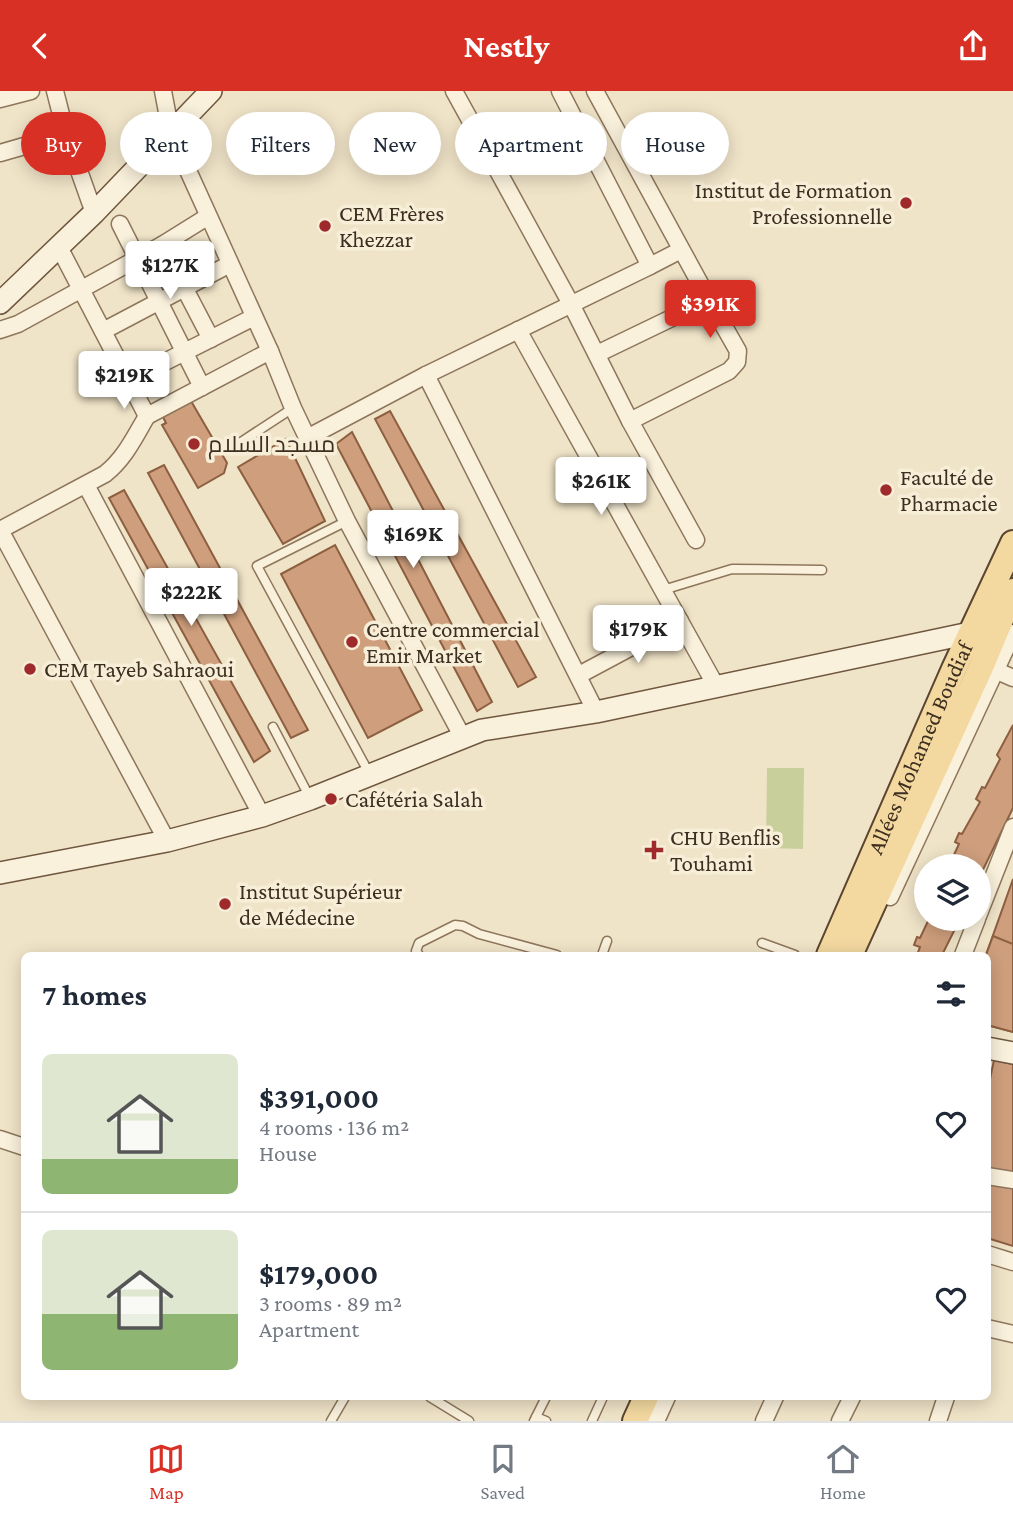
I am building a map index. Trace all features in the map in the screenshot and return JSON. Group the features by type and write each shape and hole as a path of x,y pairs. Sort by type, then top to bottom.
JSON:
{"main road":[{"name":"Allées Mohamed Boudiaf","path":"830,952 970,633 1013,543"},
{"name":"Allées Mohamed Boudiaf","path":"852,952 989,667 1013,591"},
{"path":"617,1421 627,1400"},
{"path":"635,1421 645,1400"}],"street":[{"path":"0,99 30,91"},
{"path":"55,91 60,112"},
{"path":"163,91 167,112"},
{"path":"191,112 211,91"},
{"path":"454,91 696,540"},
{"path":"560,91 650,266"},
{"path":"596,91 738,351 734,367 630,421"},
{"path":"0,153 21,147"},
{"path":"81,175 94,213"},
{"path":"0,303 131,175"},
{"path":"189,175 270,351 293,408 347,521 463,736"},
{"path":"0,330 7,330 18,324 162,245 207,217"},
{"path":"120,224 202,387"},
{"path":"162,245 211,339"},
{"path":"60,247 147,416"},
{"path":"307,437 426,375 681,250"},
{"path":"103,331 230,264"},
{"path":"597,355 709,300"},
{"path":"129,380 254,317"},
{"path":"518,330 716,686"},
{"path":"167,841 0,530 86,485 118,463 147,416 270,351"},
{"path":"426,375 597,712"},
{"path":"86,485 262,816"},
{"path":"579,675 680,621"},
{"path":"0,873 167,841 262,816 463,736 505,725 597,712 970,633"},
{"path":"1013,633 989,667 1013,678"},
{"path":"916,644 942,656 954,669"},
{"path":"991,884 1013,827"},
{"path":"964,952 972,931"},
{"path":"991,1049 1013,1053"},
{"path":"0,1139 21,1146"},
{"path":"991,1177 1013,1180"},
{"path":"991,1255 1013,1262"},
{"path":"991,1329 1013,1334"},
{"path":"656,1421 666,1400"},
{"path":"764,1421 774,1400"},
{"path":"840,1421 850,1400"},
{"path":"938,1421 945,1400"}],"lane":[{"path":"241,442 293,408"},
{"path":"347,521 257,566 370,774"},
{"path":"663,590 732,569 822,571"},
{"path":"273,727 310,799"},
{"path":"417,952 419,943 455,925 546,952"},
{"path":"603,952 607,941"},
{"path":"762,943 786,952"},
{"path":"331,1421 343,1400"},
{"path":"435,1400 469,1421"},
{"path":"544,1400 535,1419 546,1421"},
{"path":"592,1421 602,1400"}],"green space":[{"path":"767,768 804,768 803,849 766,848"}],"building":[{"name":"مسجد السلام","path":"191,401 227,463 224,473 198,488 162,425 166,423 163,417"},
{"path":"390,411 536,677 518,687 375,419"},
{"path":"352,432 492,702 477,711 336,444"},
{"path":"286,439 325,521 283,544 238,467"},
{"path":"164,465 308,730 291,738 148,473"},
{"path":"124,490 270,751 254,762 109,498"},
{"name":"Centre commercial Emir Market","path":"335,545 422,710 368,738 281,574"},
{"path":"1013,725 1013,808 991,854 954,854 959,844 955,842 959,833 962,834 980,802 976,799 1000,759 997,755"},
{"path":"1013,879 1013,1032 991,1026 991,952 987,952"},
{"path":"923,931 954,931 944,952 918,952 920,947 914,945 917,937 920,938"},
{"path":"993,936 1013,944 1013,1032 991,1026 991,952 987,952"},
{"path":"994,1060 1013,1064 1013,1176 991,1173 991,1074"},
{"path":"991,1185 1013,1188 1013,1246 991,1239"}],"place":[{"name":"Institut de Formation Professionnelle","path":"906,203"},
{"name":"CEM Frères Khezzar","path":"325,226"},
{"name":"مسجد السلام","path":"194,444"},
{"name":"Faculté de Pharmacie","path":"886,490"},
{"name":"Centre commercial Emir Market","path":"352,642"},
{"name":"CEM Tayeb Sahraoui","path":"30,669"},
{"name":"Cafétéria Salah","path":"331,799"},
{"name":"CHU Benflis Touhami","path":"654,850"},
{"name":"Institut Supérieur de Médecine","path":"225,904"}]}
